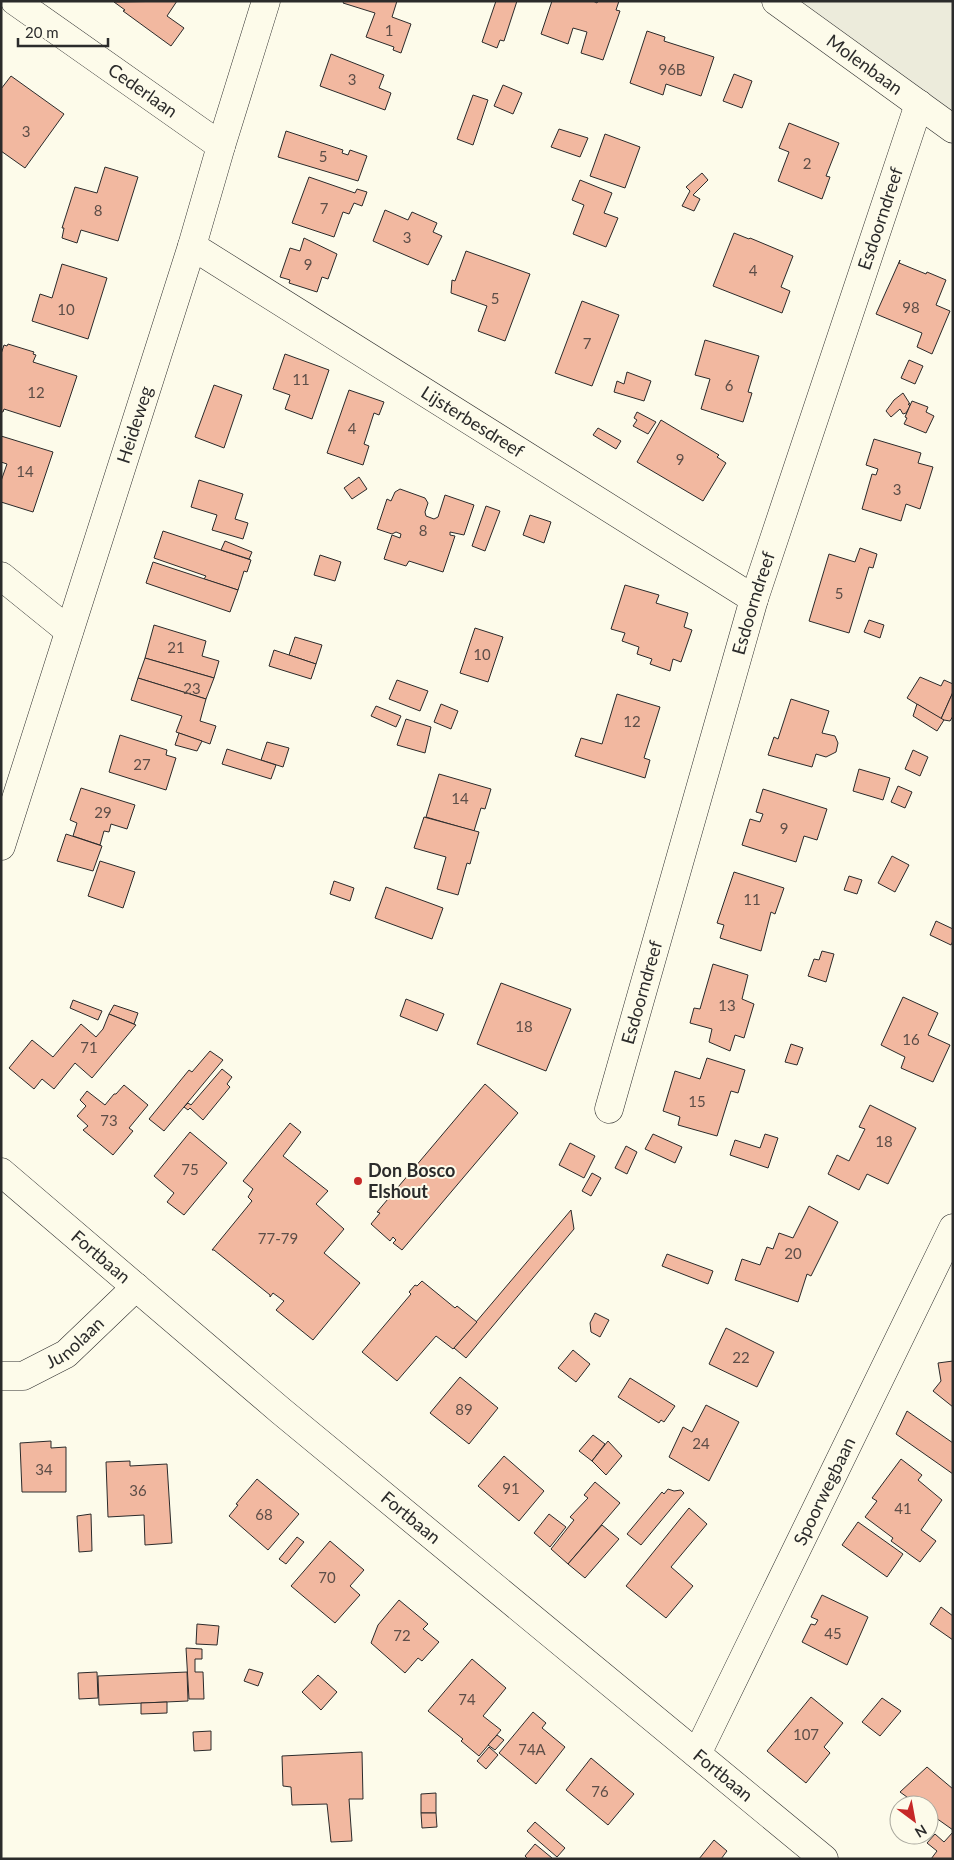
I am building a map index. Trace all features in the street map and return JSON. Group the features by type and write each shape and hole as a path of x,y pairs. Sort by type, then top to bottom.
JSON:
{"street":[{"name":"Cederlaan","path":"15,1 220,146"},
{"name":"Heideweg","path":"1,846 192,246 220,146 266,1"},
{"name":"Molenbaan","path":"776,1 953,128"},
{"name":"Esdoorndreef","path":"609,1109 754,599 920,104"},
{"name":"Lijsterbesdreef","path":"192,246 754,599"},
{"path":"1,576 69,632"},
{"name":"Fortbaan","path":"1,1172 295,1423 824,1859"},
{"name":"Spoorwegbaan","path":"697,1754 953,1228"},
{"name":"Junolaan","path":"1,1376 23,1376 66,1354 136,1287"}],"shaded area":[{"path":"774,1 953,1 953,127"}],"building":[{"path":"177,1 167,16 184,28 171,46 123,11 125,10 114,2"},
{"path":"344,1 397,1 392,17 411,24 401,53 393,50 394,47 366,37 375,13 343,3"},
{"path":"496,1 517,1 504,41 500,40 497,48 482,42"},
{"path":"552,1 593,1 597,3 598,1 619,1 616,10 620,11 603,60 581,53 587,32 573,28 568,44 541,34"},
{"path":"647,31 665,37 664,41 714,57 701,96 666,84 663,95 630,83"},
{"path":"331,54 384,75 379,88 391,93 385,110 320,86"},
{"path":"734,74 752,81 742,108 723,101"},
{"path":"11,76 64,114 25,168 1,151 1,89"},
{"path":"503,85 522,93 513,114 494,106"},
{"path":"473,95 488,100 473,145 457,139"},
{"path":"789,123 839,143 826,176 830,177 822,199 778,181 789,152 779,148"},
{"path":"559,129 588,138 580,157 551,147"},
{"path":"286,131 343,150 342,153 348,155 350,150 367,156 358,181 278,157"},
{"path":"605,134 640,147 625,188 590,176"},
{"path":"105,167 138,177 118,241 81,230 77,243 62,238 64,228 62,228 75,187 97,193"},
{"path":"702,173 708,180 693,195 700,199 694,211 682,206 690,191 686,187"},
{"path":"309,177 355,193 357,189 367,192 362,206 354,203 349,214 343,212 334,237 292,223"},
{"path":"580,180 612,193 604,213 618,218 606,247 573,234 584,205 572,200"},
{"path":"385,210 408,220 412,212 437,223 433,232 442,236 428,265 373,241"},
{"path":"734,233 793,256 781,287 790,291 782,313 713,286"},
{"path":"304,238 337,254 328,279 322,277 317,292 289,283 290,280 280,277 290,248 300,251"},
{"path":"466,251 530,274 505,341 478,331 487,306 451,293 452,280 455,281"},
{"path":"900,260 899,263 946,280 936,305 950,311 932,354 917,347 922,333 876,314"},
{"path":"62,264 107,278 88,339 32,321 40,294 52,298"},
{"path":"582,301 619,315 592,386 555,373"},
{"path":"705,340 759,356 748,392 752,393 743,422 701,409 710,379 695,375"},
{"path":"8,344 34,352 33,354 36,355 33,362 77,376 60,427 4,409 1,412 1,354 4,345 7,346"},
{"path":"285,354 329,370 312,419 285,409 290,395 273,389"},
{"path":"909,360 923,366 915,384 901,378"},
{"path":"627,372 651,381 644,401 614,392 617,381 624,384"},
{"path":"214,385 242,395 224,448 195,437"},
{"path":"349,390 384,402 379,415 374,413 364,444 369,446 363,465 327,453"},
{"path":"903,393 910,406 906,413 903,414 900,409 891,417 886,411 894,400"},
{"path":"912,401 928,407 926,412 934,416 926,433 904,424"},
{"path":"637,412 656,422 648,434 633,426 637,420 634,418"},
{"path":"661,420 719,455 717,457 726,463 703,501 637,462"},
{"path":"598,428 621,441 616,449 593,435"},
{"path":"1,436 53,452 33,512 1,502 1,481 7,464 1,462"},
{"path":"874,439 921,453 918,463 933,467 920,509 906,504 901,521 862,509 872,474 876,475 878,469 866,465"},
{"path":"359,477 367,489 352,499 344,488"},
{"path":"199,480 243,494 235,519 248,523 243,539 212,530 217,515 191,507"},
{"path":"400,489 425,498 428,503 425,512 426,516 434,519 438,517 445,495 474,505 464,535 450,532 450,535 455,536 443,572 409,561 406,566 384,559 392,535 400,538 401,534 396,532 392,534 377,529 387,499 391,501 395,492"},
{"path":"486,506 500,511 485,551 472,546"},
{"path":"530,515 551,522 544,543 523,535"},
{"path":"163,531 251,560 247,572 244,571 238,590 204,579 206,576 154,558"},
{"path":"225,541 252,552 249,559 221,550"},
{"path":"860,548 877,554 873,568 869,567 849,633 809,621 829,554 855,562"},
{"path":"320,555 341,562 335,581 314,575"},
{"path":"153,562 238,590 230,612 146,583"},
{"path":"625,585 659,595 656,603 688,613 684,627 692,630 681,662 673,659 670,671 650,664 652,659 637,654 639,647 622,641 625,633 611,629"},
{"path":"869,620 884,625 880,638 864,632"},
{"path":"154,625 206,641 202,656 219,661 214,678 145,658"},
{"path":"475,628 503,637 488,682 460,673"},
{"path":"295,637 322,645 316,664 289,655"},
{"path":"274,650 316,664 311,679 269,666"},
{"path":"145,658 214,678 206,699 138,678"},
{"path":"920,677 941,686 944,680 953,684 953,692 941,719 907,698"},
{"path":"138,678 206,699 200,721 216,726 210,744 176,732 182,716 131,700"},
{"path":"397,680 428,691 420,711 389,699"},
{"path":"953,692 953,716 950,721 941,719"},
{"path":"617,694 660,707 644,758 650,760 645,778 575,756 581,738 602,744"},
{"path":"791,699 829,711 822,733 835,736 838,743 836,752 826,757 816,754 812,767 768,755 774,737 778,739"},
{"path":"441,704 458,711 451,729 434,722"},
{"path":"917,704 944,720 937,731 913,716"},
{"path":"376,706 401,716 396,727 371,716"},
{"path":"406,719 431,727 425,753 397,745"},
{"path":"179,733 202,741 197,751 175,745"},
{"path":"120,735 167,750 166,755 176,758 166,790 109,772"},
{"path":"267,742 289,748 283,767 261,760"},
{"path":"227,749 276,765 271,779 222,764"},
{"path":"913,750 928,757 920,776 905,769"},
{"path":"859,769 890,778 883,800 853,791"},
{"path":"439,774 491,789 485,809 481,808 474,831 426,817"},
{"path":"898,786 912,792 905,808 891,802"},
{"path":"81,788 135,805 127,829 111,824 109,832 104,831 100,845 73,836 77,823 70,820"},
{"path":"763,789 827,809 817,840 804,836 796,862 742,845 750,819 760,822 763,814 756,812"},
{"path":"424,817 479,832 470,864 467,863 458,895 437,889 446,857 414,848"},
{"path":"66,834 102,846 93,871 57,861"},
{"path":"892,856 909,865 895,892 878,883"},
{"path":"100,861 135,872 123,908 88,896"},
{"path":"734,872 784,888 775,914 771,912 761,951 720,938 724,925 717,923"},
{"path":"849,876 862,880 857,894 844,890"},
{"path":"334,881 354,888 350,901 330,894"},
{"path":"386,887 443,908 432,939 375,918"},
{"path":"936,921 953,929 951,945 930,935"},
{"path":"822,951 834,954 826,982 808,976 814,959 819,960"},
{"path":"713,964 748,975 742,999 754,1004 744,1038 735,1035 730,1051 709,1042 712,1029 690,1023 694,1008 700,1009"},
{"path":"501,983 571,1009 546,1071 477,1044"},
{"path":"903,997 938,1013 928,1035 950,1045 933,1082 901,1068 905,1057 881,1045"},
{"path":"406,999 444,1014 437,1031 400,1016"},
{"path":"73,1000 102,1011 98,1020 70,1008"},
{"path":"114,1005 138,1013 134,1024 109,1014"},
{"path":"109,1014 136,1025 92,1078 75,1063 54,1089 42,1079 34,1089 9,1068 32,1040 53,1057 81,1024 96,1037 103,1029"},
{"path":"791,1044 803,1048 797,1065 785,1062"},
{"path":"210,1051 223,1060 164,1131 149,1119 189,1070 192,1072"},
{"path":"707,1058 745,1070 738,1093 731,1091 717,1136 678,1125 680,1117 663,1111 675,1071 700,1079"},
{"path":"222,1069 232,1077 227,1084 230,1087 203,1120 190,1108 188,1110 184,1107 188,1103 191,1105"},
{"path":"485,1084 518,1113 402,1250 393,1243 396,1240 393,1237 390,1241 371,1224 380,1213 377,1212"},
{"path":"124,1085 148,1105 129,1128 133,1131 113,1155 83,1130 88,1126 77,1116 86,1106 80,1100 87,1091 105,1105"},
{"path":"870,1105 916,1128 888,1184 867,1174 859,1190 828,1174 837,1155 849,1161 865,1129 859,1127"},
{"name":"Don Bosco Elshout","path":"290,1123 301,1132 283,1156 328,1191 316,1204 344,1229 324,1253 360,1283 313,1340 276,1310 284,1301 273,1293 270,1297 270,1295 212,1250 252,1201 248,1197 253,1189 243,1181"},
{"path":"190,1132 227,1163 184,1215 167,1202 174,1193 154,1176"},
{"path":"653,1134 682,1147 675,1163 645,1149"},
{"path":"765,1134 778,1138 768,1168 730,1155 735,1140 760,1148"},
{"path":"570,1143 595,1156 584,1178 559,1165"},
{"path":"626,1146 637,1152 627,1174 615,1168"},
{"path":"592,1173 601,1178 591,1196 582,1191"},
{"path":"809,1206 838,1222 811,1276 807,1274 798,1302 735,1280 742,1259 760,1265 767,1247 773,1249 779,1233 793,1238"},
{"path":"571,1210 574,1229 466,1358 454,1348"},
{"path":"667,1254 713,1271 708,1284 662,1266"},
{"path":"422,1281 455,1308 457,1306 477,1322 453,1349 436,1336 397,1381 362,1352 411,1294 409,1292"},
{"path":"595,1313 609,1320 600,1337 591,1332 590,1323"},
{"path":"726,1328 774,1352 757,1387 709,1364"},
{"path":"573,1350 590,1364 576,1382 558,1368"},
{"path":"953,1361 953,1407 933,1391 941,1381 938,1363"},
{"path":"460,1377 498,1408 469,1444 430,1413"},
{"path":"630,1378 675,1406 664,1422 661,1420 659,1423 618,1397"},
{"path":"706,1405 739,1422 709,1481 669,1457 683,1427 692,1432"},
{"path":"907,1411 953,1443 953,1474 896,1434"},
{"path":"593,1435 605,1444 592,1461 579,1451"},
{"path":"51,1441 51,1448 66,1447 66,1492 22,1492 20,1443"},
{"path":"608,1441 622,1456 606,1475 592,1461"},
{"path":"504,1456 544,1491 519,1521 478,1486"},
{"path":"901,1459 922,1475 918,1480 942,1500 921,1530 936,1541 920,1562 891,1541 893,1538 865,1517 877,1501 872,1498"},
{"path":"130,1461 130,1466 167,1464 172,1543 145,1545 144,1515 108,1517 106,1462"},
{"path":"257,1479 299,1514 268,1550 229,1516 238,1505 236,1504"},
{"path":"595,1482 620,1503 568,1564 551,1549 574,1520 570,1517 588,1498 584,1495"},
{"path":"668,1489 674,1491 681,1490 684,1493 641,1545 627,1534 662,1492 664,1494"},
{"path":"689,1508 707,1524 671,1567 693,1586 666,1618 626,1586"},
{"path":"91,1514 92,1551 79,1552 77,1516"},
{"path":"549,1514 566,1527 550,1547 534,1533"},
{"path":"858,1522 903,1554 887,1577 842,1545"},
{"path":"602,1525 619,1539 585,1578 568,1564"},
{"path":"297,1537 304,1542 286,1564 279,1559"},
{"path":"330,1541 364,1570 350,1586 360,1595 335,1623 291,1586"},
{"path":"822,1595 868,1617 847,1665 802,1642 811,1624 815,1625 818,1620 811,1617"},
{"path":"399,1600 428,1624 423,1629 439,1642 422,1661 418,1658 405,1673 371,1643 378,1625"},
{"path":"941,1607 953,1616 953,1640 930,1624"},
{"path":"197,1624 219,1626 217,1645 196,1644"},
{"path":"186,1648 202,1649 202,1659 195,1659 195,1672 203,1672 204,1699 189,1699"},
{"path":"472,1659 506,1688 483,1716 501,1730 479,1756 461,1741 463,1739 428,1711"},
{"path":"249,1669 263,1673 258,1686 244,1681"},
{"path":"97,1672 98,1698 79,1699 78,1673"},
{"path":"187,1672 188,1701 99,1705 98,1676"},
{"path":"318,1675 337,1692 321,1710 302,1692"},
{"path":"811,1697 843,1723 824,1747 830,1753 806,1783 767,1751"},
{"path":"882,1698 901,1711 880,1736 862,1722"},
{"path":"167,1702 167,1713 141,1714 141,1703"},
{"path":"533,1712 546,1723 542,1728 565,1747 536,1784 499,1753"},
{"path":"211,1731 211,1750 194,1751 193,1732"},
{"path":"497,1735 504,1740 495,1750 488,1745"},
{"path":"489,1747 498,1755 486,1769 477,1761"},
{"path":"362,1752 363,1799 349,1799 352,1841 331,1842 327,1804 292,1805 291,1787 283,1786 282,1756"},
{"path":"591,1758 634,1794 608,1825 566,1790"},
{"path":"927,1767 953,1789 953,1830 939,1820 939,1795 904,1795 900,1792"},
{"path":"436,1793 436,1813 421,1813 421,1794"},
{"path":"421,1813 436,1813 437,1827 422,1828"},
{"path":"535,1822 565,1848 557,1857 527,1831"},
{"path":"953,1832 953,1859 931,1859 937,1851 930,1845 939,1845 939,1838 944,1842"},
{"path":"714,1840 727,1851 721,1859 699,1859"},
{"path":"535,1844 552,1858 528,1859 525,1856"}],"place":[{"name":"Don Bosco Elshout","path":"358,1181"}]}
